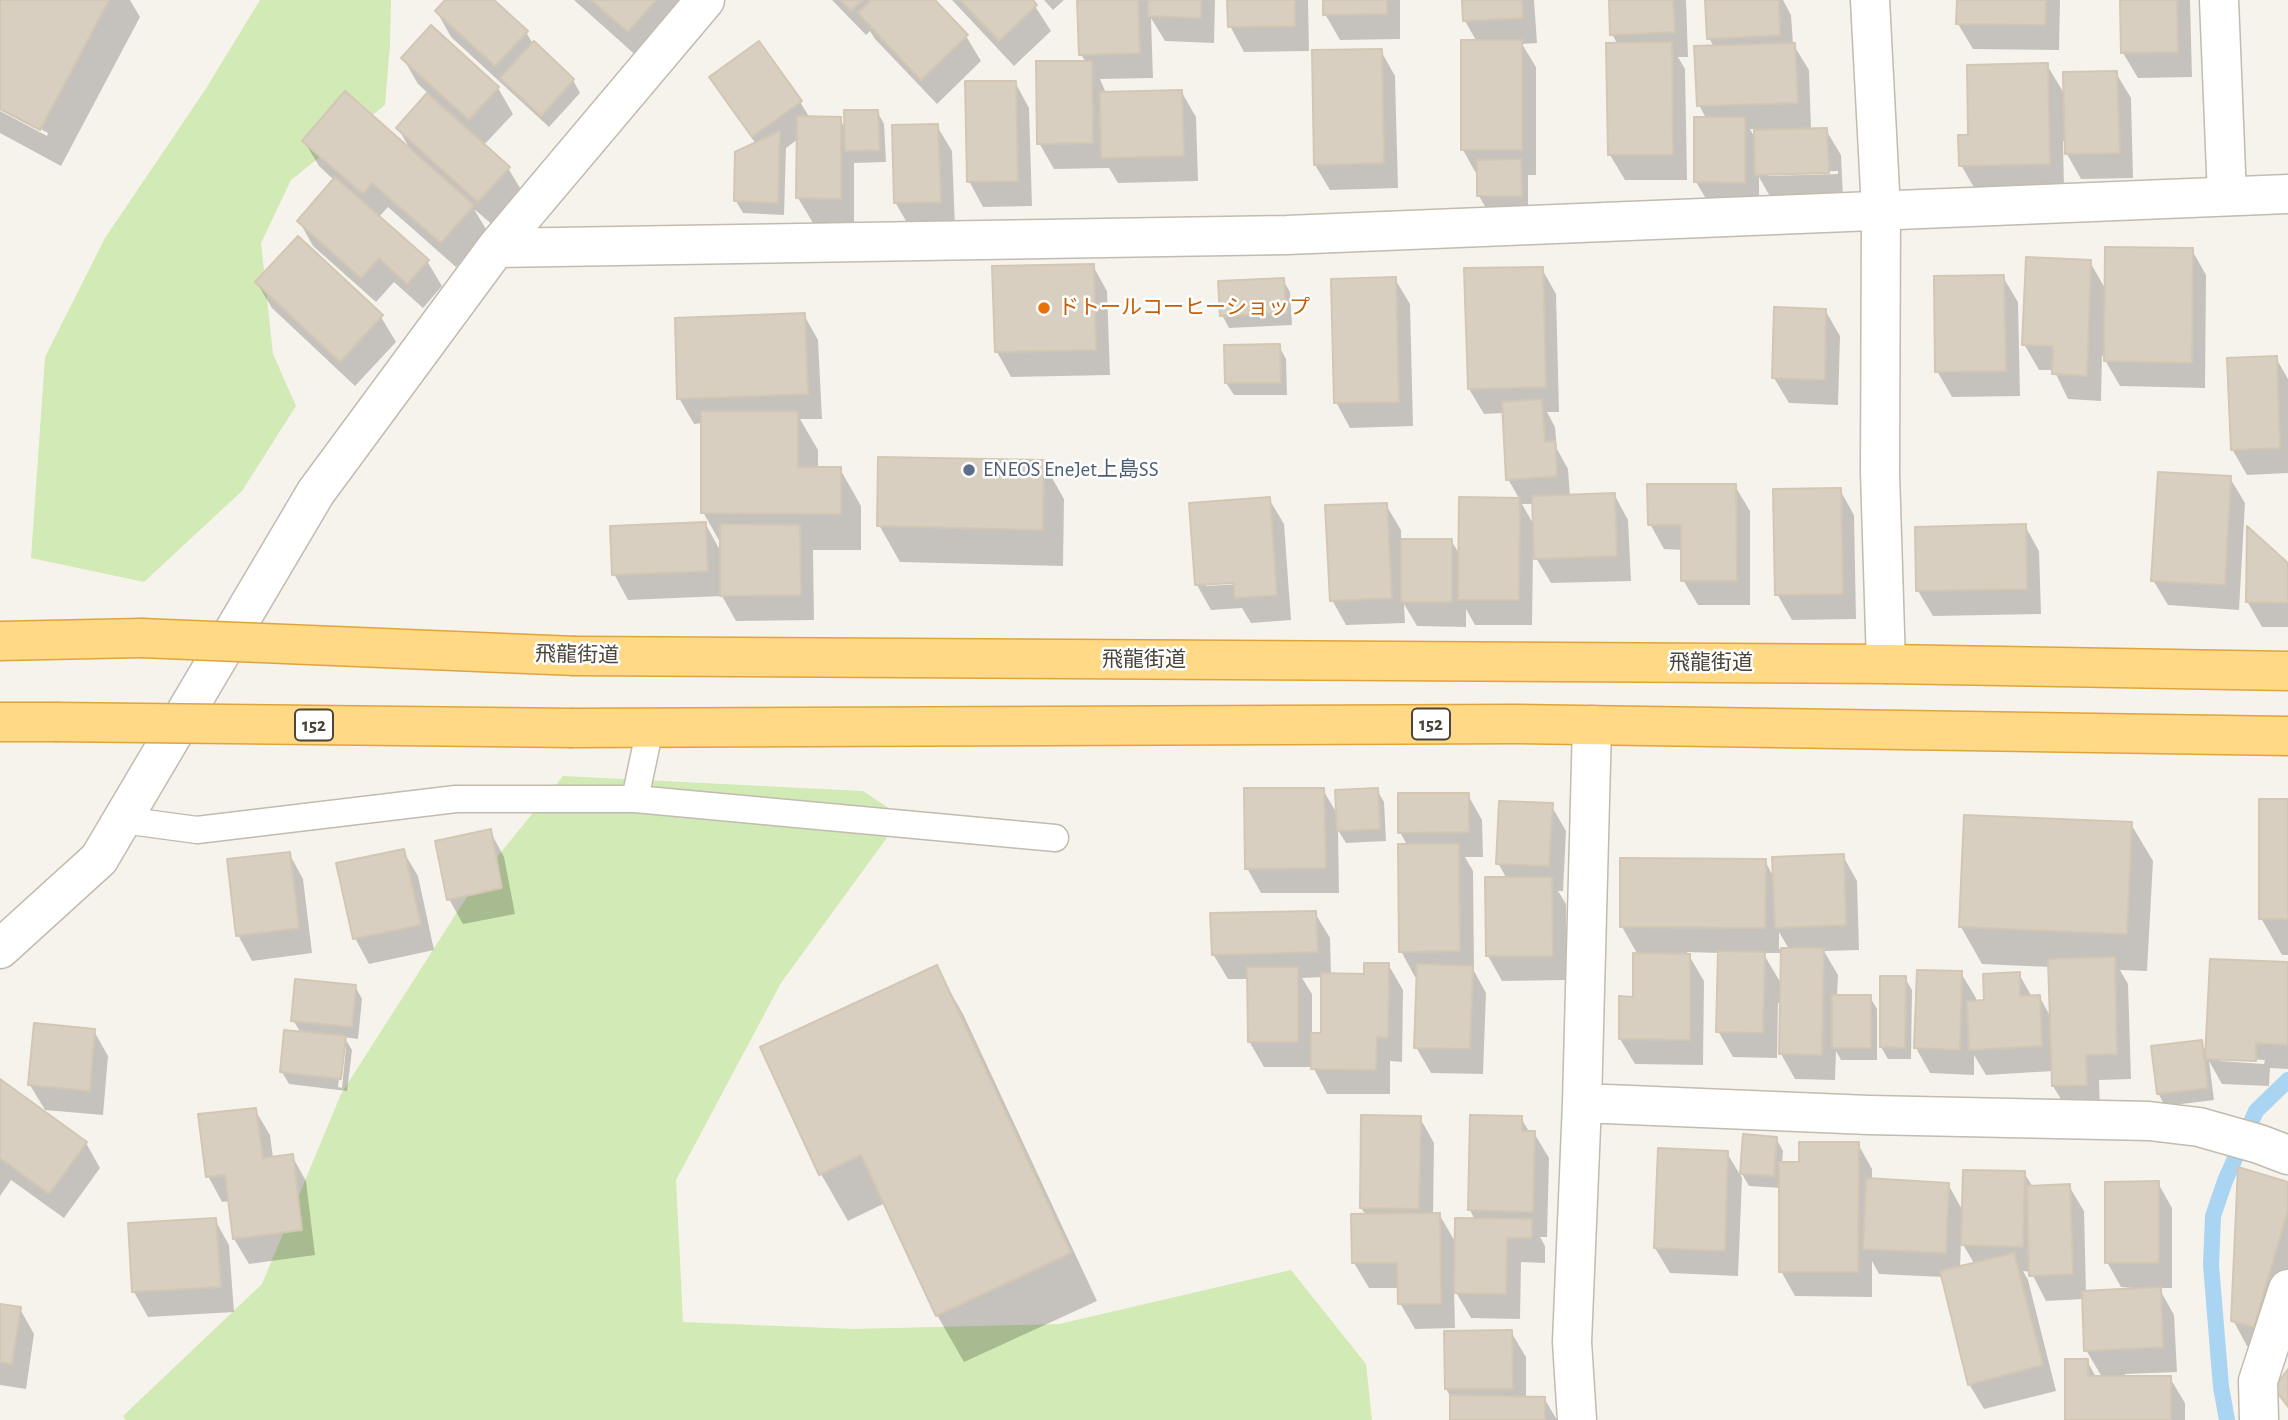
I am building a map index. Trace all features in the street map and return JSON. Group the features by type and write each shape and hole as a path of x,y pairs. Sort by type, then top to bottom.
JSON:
{"highway":[{"name":"飛龍街道","path":"0,641 141,638 575,656 1886,664 2288,671"},
{"name":"152","path":"0,722 573,728 1592,725 2288,736"}],"street":[{"path":"0,949 99,859 316,492 496,248 705,0"},
{"path":"1870,0 1881,210 1880,473 1886,664"},
{"path":"2219,0 2227,196"},
{"path":"496,248 1287,235 2288,194"},
{"path":"1577,1420 1572,1342 1582,1103 1592,725"},
{"path":"1582,1103 1869,1115 2149,1121 2199,1128 2258,1144"},
{"path":"2259,1420 2258,1381 2288,1289"}],"lane":[{"path":"635,799 650,728"},
{"path":"123,820 197,830 456,799 635,799 1055,838"}],"green space":[{"path":"260,0 391,0 385,105 291,180 261,243 273,354 296,406 242,491 144,582 31,558 45,357 105,238 205,90"},
{"path":"563,776 863,791 902,817 781,983 676,1180 683,1322 853,1329 1059,1324 1291,1270 1366,1364 1372,1420 126,1420 123,1416 262,1284 341,1094 475,884"}],"building":[{"path":"0,0 109,0 40,130 0,109"},
{"path":"445,0 494,0 528,31 495,66 435,11"},
{"path":"591,0 656,0 628,32"},
{"path":"840,0 862,0 851,11"},
{"path":"871,0 935,0 968,35 921,80 858,13"},
{"path":"960,0 1033,0 1037,5 999,41"},
{"path":"1077,0 1138,0 1140,53 1079,55"},
{"path":"1148,0 1201,0 1201,18 1148,16"},
{"path":"1227,0 1295,0 1295,26 1228,27"},
{"path":"1323,0 1387,0 1387,14 1323,15"},
{"path":"1462,0 1522,0 1523,18 1463,21"},
{"path":"1609,0 1673,0 1675,32 1610,35"},
{"path":"1705,0 1779,0 1780,35 1707,39"},
{"path":"1957,0 2046,0 2045,25 1956,24"},
{"path":"2120,0 2177,0 2178,52 2121,53"},
{"path":"431,25 499,87 469,120 401,58"},
{"path":"1461,40 1522,40 1522,150 1461,150"},
{"path":"534,41 574,79 541,116 500,78"},
{"path":"759,41 802,101 752,137 709,77"},
{"path":"1672,42 1673,155 1608,155 1606,43"},
{"path":"1795,43 1798,103 1697,106 1694,46"},
{"path":"1382,49 1384,163 1314,165 1312,50"},
{"path":"1036,61 1092,61 1093,143 1037,144"},
{"path":"2048,63 2050,164 1959,166 1958,135 1968,135 1967,65"},
{"path":"2117,71 2120,153 2065,154 2063,72"},
{"path":"965,81 1016,81 1018,181 967,182"},
{"path":"1182,90 1184,156 1101,158 1100,92"},
{"path":"345,91 474,205 441,243 372,183 363,194 302,141"},
{"path":"427,93 510,167 478,202 396,128"},
{"path":"844,110 878,110 880,150 845,151"},
{"path":"797,116 841,117 841,199 796,198"},
{"path":"1694,117 1745,117 1745,183 1694,182"},
{"path":"938,124 941,202 894,203 892,125"},
{"path":"1827,128 1829,173 1755,175 1754,130"},
{"path":"780,131 778,203 734,201 735,152"},
{"path":"1521,159 1522,196 1477,196 1477,160"},
{"path":"335,177 429,260 407,284 379,258 361,278 297,221"},
{"path":"298,236 383,315 340,362 255,282"},
{"path":"2105,247 2193,248 2192,363 2104,361"},
{"path":"2026,257 2091,260 2087,376 2052,374 2053,346 2022,345"},
{"name":"ドトールコーヒーショップ","path":"1094,264 1096,350 995,352 992,266"},
{"path":"1543,267 1546,387 1468,389 1464,268"},
{"path":"2004,275 2006,371 1935,372 1934,276"},
{"path":"1396,277 1399,402 1334,403 1331,279"},
{"path":"1284,278 1286,313 1220,316 1218,281"},
{"path":"1774,307 1826,309 1825,380 1772,378"},
{"path":"805,313 808,394 677,399 675,318"},
{"path":"1280,344 1281,383 1225,383 1224,345"},
{"path":"2277,356 2280,448 2231,450 2227,358"},
{"path":"1542,399 1545,442 1555,441 1557,476 1506,480 1502,402"},
{"path":"701,411 798,411 798,467 841,467 841,514 701,513"},
{"path":"878,457 1044,460 1043,530 877,526"},
{"path":"2158,472 2231,476 2225,585 2151,581"},
{"path":"1647,484 1736,484 1737,581 1681,581 1681,525 1648,525"},
{"path":"1841,488 1843,594 1775,595 1773,489"},
{"path":"1615,493 1617,556 1534,559 1532,496"},
{"path":"1270,497 1277,595 1234,598 1234,583 1195,585 1189,503"},
{"path":"1459,497 1520,498 1519,600 1458,600"},
{"path":"1387,503 1392,598 1330,601 1325,505"},
{"path":"706,522 708,571 612,575 610,526"},
{"path":"720,524 800,525 801,595 720,596"},
{"path":"2026,524 2027,589 1916,591 1915,527"},
{"path":"2247,526 2288,563 2288,603 2246,602"},
{"path":"1401,539 1452,539 1452,602 1401,602"},
{"path":"1244,788 1324,788 1326,868 1245,869"},
{"path":"1378,788 1380,829 1337,831 1335,790"},
{"path":"1398,793 1469,793 1469,832 1398,833"},
{"path":"2259,799 2288,799 2288,919 2259,919"},
{"path":"1499,801 1553,803 1549,866 1496,864"},
{"path":"1964,815 2132,822 2127,934 1959,927"},
{"path":"491,829 502,888 447,900 435,841"},
{"path":"1398,844 1459,844 1460,951 1399,952"},
{"path":"404,849 421,925 353,939 336,863"},
{"path":"290,852 299,928 236,936 227,859"},
{"path":"1844,854 1846,925 1775,928 1772,857"},
{"path":"1620,858 1766,859 1765,928 1620,927"},
{"path":"1485,877 1552,877 1553,956 1486,956"},
{"path":"1316,911 1318,952 1212,955 1210,913"},
{"path":"1781,948 1824,948 1822,1055 1779,1054"},
{"path":"1718,951 1765,952 1763,1033 1716,1032"},
{"path":"1633,953 1690,954 1690,1040 1619,1039 1619,996 1633,997"},
{"path":"2115,957 2117,1054 2086,1055 2087,1085 2052,1086 2048,959"},
{"path":"2210,959 2288,962 2288,1045 2256,1043 2256,1061 2205,1059"},
{"path":"1364,963 1389,963 1388,1038 1377,1037 1376,1070 1311,1069 1311,1033 1321,1033 1321,973 1364,974"},
{"path":"1417,964 1473,966 1470,1049 1414,1048"},
{"path":"937,965 1071,1253 936,1316 861,1155 819,1175 760,1047"},
{"path":"1247,967 1298,967 1298,1042 1248,1042"},
{"path":"1917,970 1962,971 1960,1050 1914,1048"},
{"path":"2020,972 2020,996 2040,995 2042,1046 1969,1050 1967,1001 1984,1000 1983,974"},
{"path":"1880,976 1906,976 1905,1048 1880,1047"},
{"path":"295,979 356,985 352,1027 291,1021"},
{"path":"1832,995 1871,995 1871,1048 1832,1048"},
{"path":"34,1023 95,1029 90,1091 28,1085"},
{"path":"284,1030 346,1036 341,1079 280,1072"},
{"path":"2202,1040 2208,1088 2157,1094 2151,1046"},
{"path":"0,1079 87,1142 49,1194 0,1158"},
{"path":"256,1108 263,1158 293,1154 302,1230 233,1239 225,1175 206,1177 198,1114"},
{"path":"1361,1115 1421,1116 1419,1209 1360,1208"},
{"path":"1470,1115 1522,1116 1522,1131 1535,1131 1533,1212 1468,1210"},
{"path":"1743,1134 1777,1137 1774,1176 1740,1174"},
{"path":"1799,1142 1859,1142 1858,1272 1779,1272 1779,1162 1799,1162"},
{"path":"1658,1148 1728,1151 1725,1251 1654,1248"},
{"path":"2238,1167 2288,1182 2288,1210 2254,1327 2231,1321"},
{"path":"1963,1170 2025,1171 2023,1247 1961,1245"},
{"path":"1866,1178 1949,1183 1946,1253 1863,1249"},
{"path":"2159,1181 2159,1263 2105,1263 2105,1182"},
{"path":"2070,1184 2073,1274 2029,1276 2027,1186"},
{"path":"1440,1213 1441,1304 1398,1304 1397,1263 1352,1263 1351,1214"},
{"path":"216,1218 221,1287 132,1292 128,1223"},
{"path":"1455,1218 1532,1219 1532,1238 1507,1238 1506,1294 1454,1293"},
{"path":"2014,1253 2043,1365 1968,1385 1940,1271"},
{"path":"2161,1287 2163,1347 2084,1351 2082,1291"},
{"path":"0,1304 21,1307 12,1364 0,1362"},
{"path":"1512,1330 1513,1389 1445,1389 1444,1331"},
{"path":"2065,1359 2088,1359 2088,1376 2171,1376 2171,1420 2065,1420"},
{"path":"2288,1369 2288,1407 2274,1388"},
{"path":"1450,1395 1545,1397 1545,1420 1450,1420"}],"waterway":[{"path":"2227,1420 2221,1387 2211,1265 2213,1216 2225,1181 2256,1111 2288,1080"}],"place":[{"name":"ドトールコーヒーショップ","path":"1044,308"},
{"name":"ENEOS EneJet上島SS","path":"969,470"}]}
